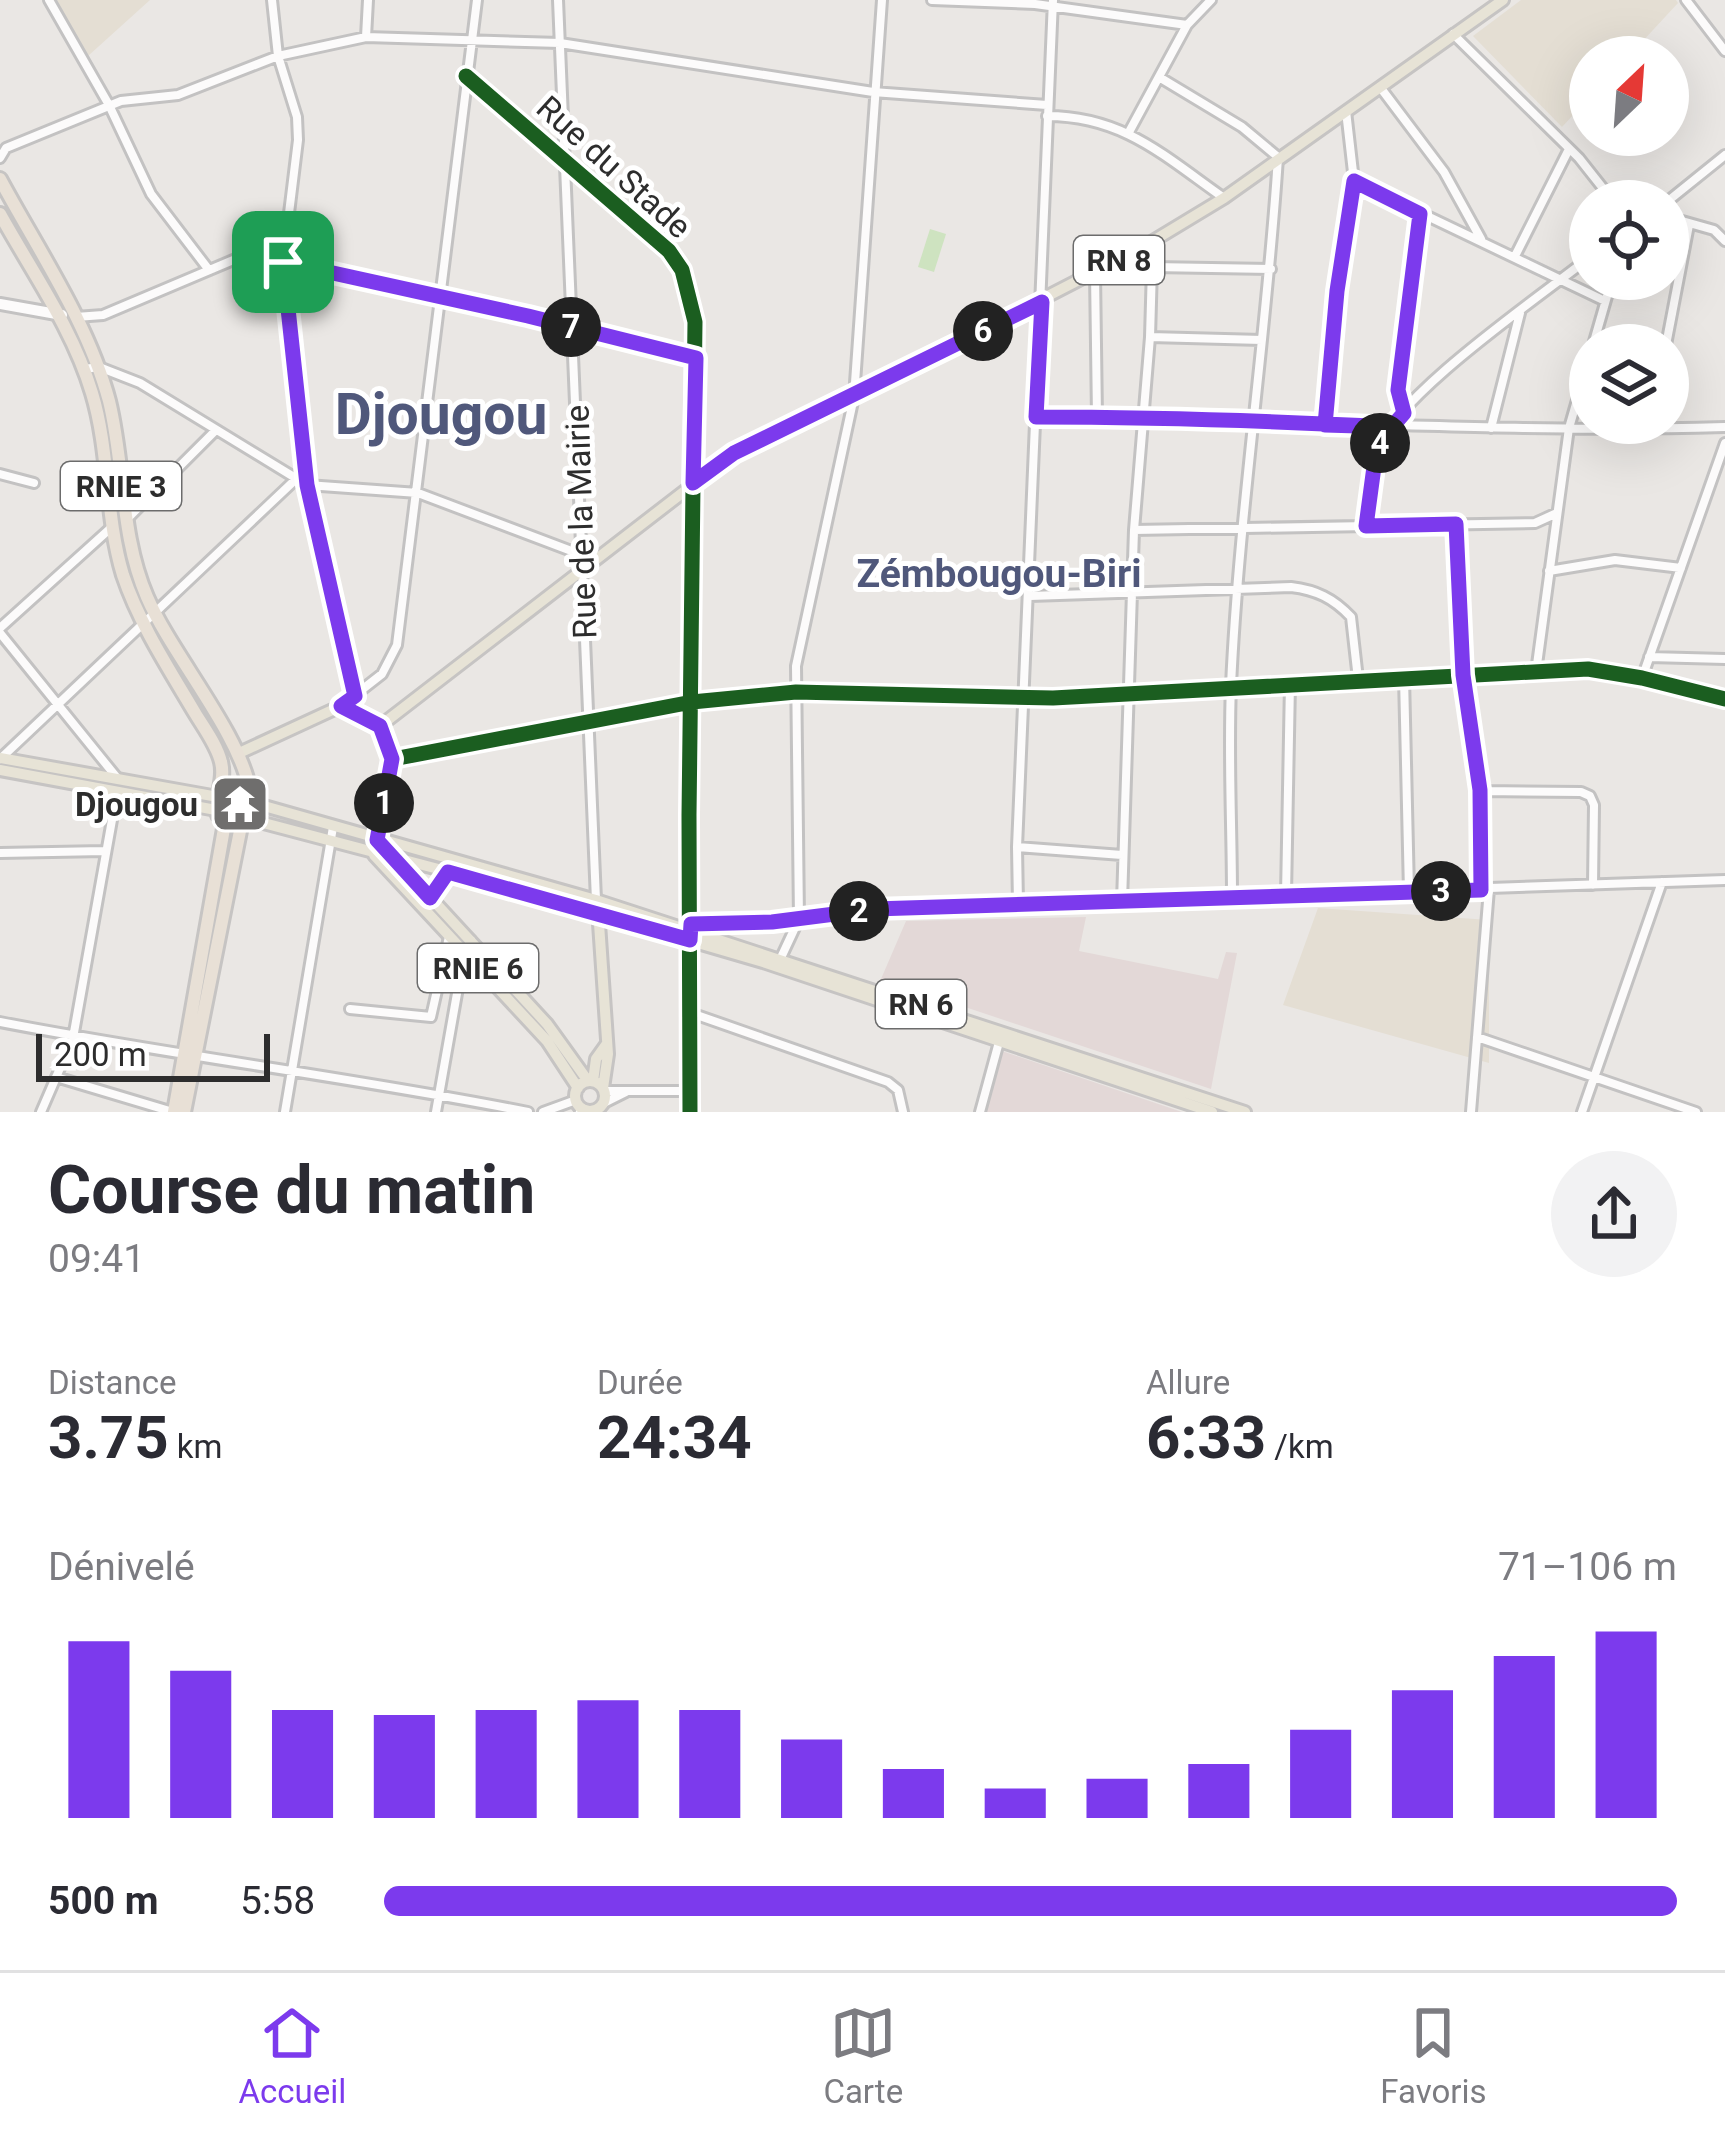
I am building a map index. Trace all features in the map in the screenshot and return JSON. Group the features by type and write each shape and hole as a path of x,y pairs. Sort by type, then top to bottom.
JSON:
{"highway":[{"name":"RNIE 3","path":"0,179 75,317 112,417 120,523 150,619 219,755 219,799 225,823"},
{"name":"RNIE 3","path":"0,214 91,368"},
{"name":"RNIE 3","path":"150,619 236,754 253,797"},
{"path":"174,1112 253,797 230,787 219,799"},
{"path":"184,1112 225,823 246,823"}],"main road":[{"name":"RN 8","path":"380,726 583,561 734,453 854,397 1143,247 1224,199 1503,0"},
{"path":"0,304 75,317"},
{"path":"236,754 341,706 380,726 392,759 375,846 332,833 253,797"},
{"path":"0,758 118,786"},
{"path":"0,770 219,799"},
{"path":"246,823 332,833"},
{"name":"RN 6","path":"375,846 690,931 999,1042 1212,1112"},
{"name":"RNIE 6","path":"375,846 395,859 566,1047 591,1100"},
{"name":"RNIE 6","path":"375,846 449,937 554,1049 591,1100"},
{"name":"RN 6","path":"395,859 597,906"},
{"path":"430,898 448,872"},
{"name":"Rue de la Mairie","path":"591,1100 596,1058 605,1045 597,906"},
{"name":"RN 6","path":"780,963 1246,1112"}],"street":[{"path":"49,0 109,105 151,194 209,270"},
{"path":"272,0 278,56 292,93 298,140 283,262 307,485 355,696"},
{"path":"366,37 368,0"},
{"path":"341,706 382,674 398,645 477,0"},
{"path":"780,963 799,919 796,666 854,397 881,0"},
{"path":"932,0 1052,3 1187,25"},
{"path":"1129,132 1187,25 1211,0"},
{"path":"1686,0 1725,52"},
{"name":"Rue de la Mairie","path":"559,2 597,906"},
{"path":"1018,904 1052,3"},
{"path":"1454,34 1569,149 1515,256"},
{"path":"0,158 6,148 109,105 178,95 278,56 366,37 560,43 873,92 1079,116 1129,132 1224,199"},
{"name":"Rue du Stade","path":"466,76 656,240 682,270 695,322 690,1112"},
{"path":"1159,77 1242,127 1277,157 1271,269 1252,422 1231,687 1232,897"},
{"path":"1379,86 1444,172 1482,240"},
{"path":"1325,425 1337,291 1354,181 1346,111"},
{"path":"1689,184 1725,155"},
{"path":"1575,156 1595,180"},
{"path":"1354,181 1606,301 1599,324"},
{"path":"1404,413 1398,390 1420,214"},
{"path":"1689,225 1714,230 1725,241"},
{"path":"1122,902 1134,530 1150,337 1152,267 1143,247"},
{"path":"75,317 103,315 244,255 696,358"},
{"path":"1152,267 1271,269"},
{"path":"1095,273 1097,417"},
{"path":"1366,526 1376,452 1392,427 1479,341 1569,273"},
{"path":"1492,428 1521,311"},
{"path":"1150,337 1262,340"},
{"path":"91,368 140,383 307,485 418,493 583,561"},
{"path":"1036,417 1569,428 1536,673"},
{"path":"1689,427 1725,427"},
{"path":"41,1112 73,1038 118,786 0,630 216,430"},
{"path":"1642,678 1725,443"},
{"path":"0,474 34,483"},
{"path":"0,758 295,480"},
{"path":"1134,530 1535,523 1557,513"},
{"path":"1456,524 1463,675 1480,790 1485,889 1471,1112"},
{"path":"1550,571 1616,560 1681,568"},
{"path":"1030,596 1291,586 1320,592 1351,617 1358,680"},
{"path":"1649,657 1725,658"},
{"path":"392,759 692,702 796,692 1023,698 1588,669 1725,700"},
{"path":"1404,677 1409,892"},
{"path":"1286,895 1290,683"},
{"path":"1480,790 1590,796 1594,805 1593,885"},
{"path":"285,1112 332,833"},
{"path":"1017,847 1122,854"},
{"path":"0,853 104,850"},
{"path":"690,931 874,909 1662,882 1725,884"},
{"path":"1582,1112 1662,882"},
{"path":"350,1009 431,1017 449,937"},
{"path":"436,1112 464,954 471,940"},
{"path":"690,1013 888,1082 898,1090 903,1112"},
{"path":"0,1022 528,1112"},
{"path":"1478,1037 1696,1112"},
{"path":"980,1112 999,1042"},
{"path":"56,1077 174,1112"},
{"path":"543,1112 626,1092 690,1091"}],"shaded area":[{"path":"55,0 150,0 88,56"},
{"path":"1521,0 1678,3 1647,36 1569,36 1569,120 1562,127 1473,36"},
{"path":"1318,908 1489,920 1489,1063 1283,1005"},
{"path":"1086,917 1079,951 1218,979 1226,952 1237,953 1211,1089 881,979 906,921"},
{"path":"1002,1051 1182,1112 983,1112"}],"green space":[{"path":"930,229 946,234 934,272 918,267"}],"cycle path":[{"path":"466,76 669,251 682,270 695,322 690,1112"},
{"path":"393,759 692,702 796,692 1053,698 1588,669 1725,699"}],"place":[{"name":"Djougou","path":"240,804"}],"district":[{"name":"Djougou","path":"441,414"},
{"name":"Zémbougou-Biri","path":"999,574"}],"route":[{"path":"283,262 307,485 355,696 341,706 380,726 392,759 377,840 430,898 448,872 690,940 691,924 772,922 874,909 1481,890 1480,790 1463,675 1456,524 1366,526 1376,452 1392,427 1325,425 1337,291 1354,181 1420,214 1398,390 1404,413 1392,427 1036,417 1042,302 734,453 693,483 696,358 283,262"}]}
